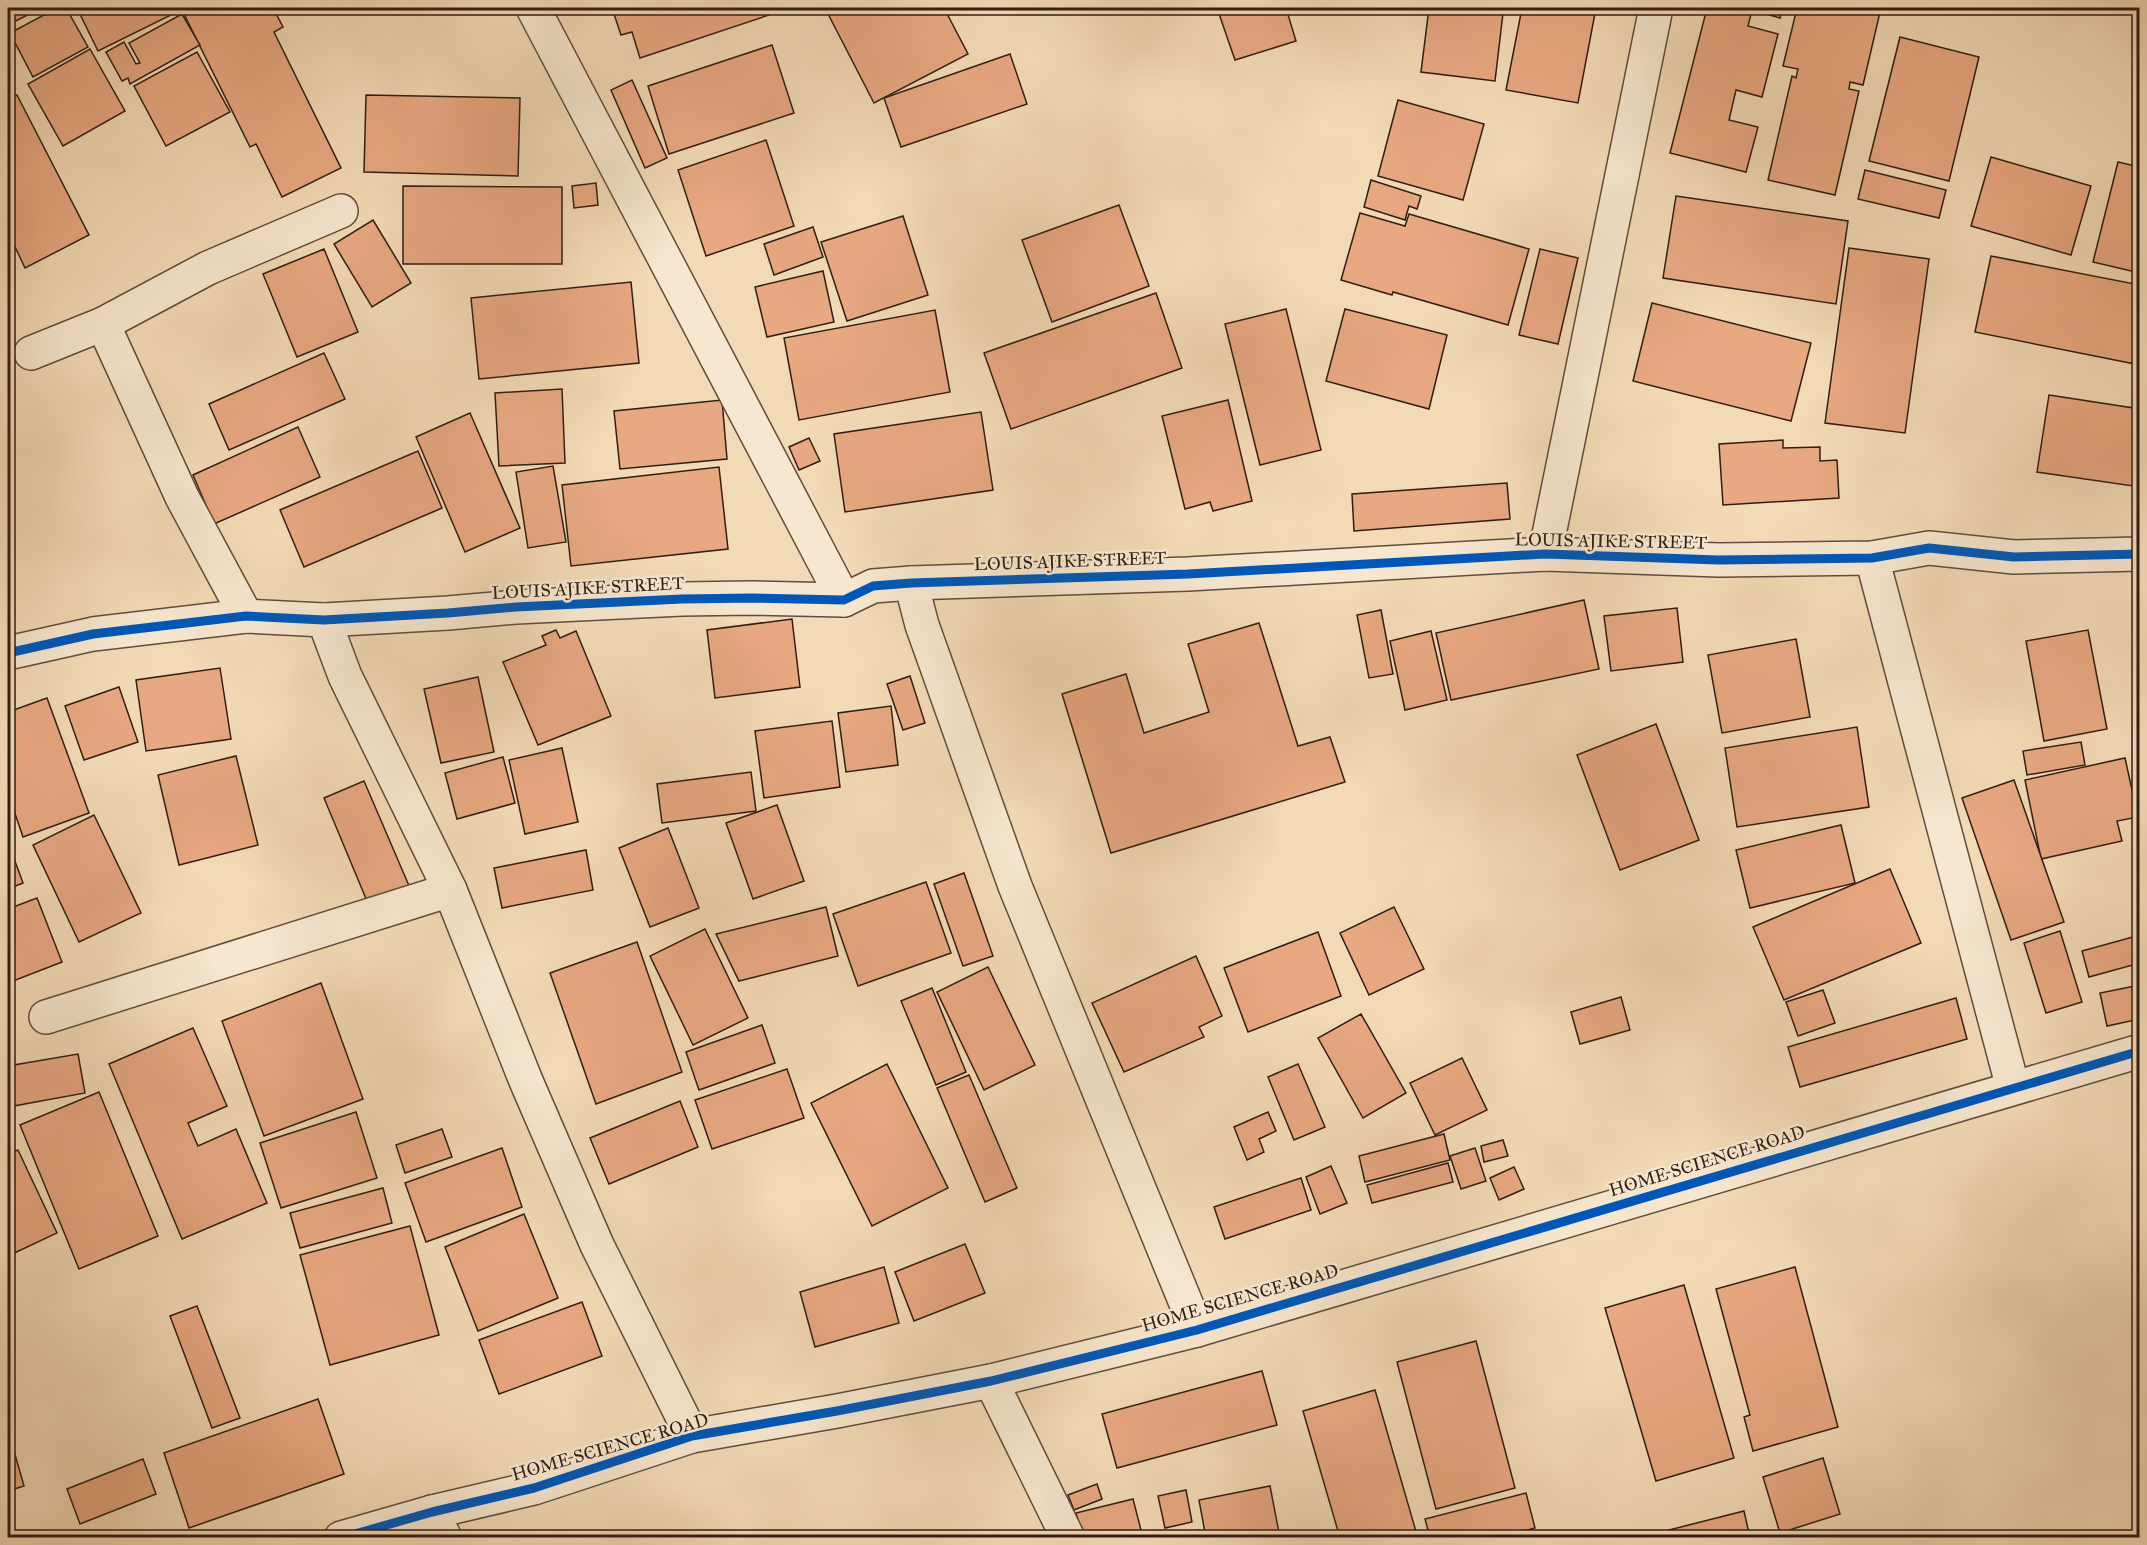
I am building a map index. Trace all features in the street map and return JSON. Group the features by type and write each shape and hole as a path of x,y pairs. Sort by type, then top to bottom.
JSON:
{"street":[{"path":"533,8 844,600"},
{"path":"1545,554 1656,8"},
{"path":"31,353 103,324 208,268 341,211"},
{"path":"103,324 182,497 246,616"},
{"name":"LOUIS AJIKE STREET","path":"8,653 93,634 246,616 324,620 670,599 844,600 873,586 911,582 1188,574 1545,554 1719,560 1872,558 1929,548 2014,557 2139,554"},
{"path":"1872,558 2013,1088"},
{"path":"911,582 922,625 1015,886 1197,1330"},
{"path":"324,620 345,676 450,890 526,1081 597,1245 692,1436"},
{"path":"46,1017 450,890"},
{"name":"HOME SCIENCE ROAD","path":"341,1538 438,1525 534,1488 692,1436 991,1381 1197,1330 2139,1051"},
{"path":"991,1381 1068,1538"}],"building":[{"path":"8,8 41,8 8,25"},
{"path":"57,8 66,8 88,47 33,77 10,33"},
{"path":"77,8 172,8 175,13 98,51"},
{"path":"181,8 273,8 283,27 274,32 341,168 282,197 256,144 250,147"},
{"path":"625,8 783,8 784,10 640,58 632,32 621,35 614,14 626,10"},
{"path":"825,8 944,8 968,54 874,103"},
{"path":"1217,8 1286,8 1296,41 1235,60"},
{"path":"1429,8 1457,8 1503,13 1495,81 1421,72"},
{"path":"1522,8 1596,8 1578,103 1506,90"},
{"path":"1707,8 1783,8 1780,18 1752,10 1748,26 1778,34 1762,97 1736,90 1729,120 1758,127 1746,172 1670,153"},
{"path":"1797,8 1881,8 1863,85 1850,82 1849,89 1859,91 1835,195 1768,180 1792,76 1796,78 1798,69 1783,66"},
{"path":"182,14 200,45 130,84 128,78 122,81 106,52 124,42 136,64 140,63 129,43"},
{"path":"1900,37 1979,57 1949,181 1869,161"},
{"path":"772,45 794,113 669,154 648,86"},
{"path":"90,49 125,111 63,146 28,84"},
{"path":"197,52 230,112 166,146 134,86"},
{"path":"1010,54 1027,104 901,147 884,98"},
{"path":"632,80 667,158 645,168 611,90"},
{"path":"17,95 89,235 25,268 8,232 8,193 10,192 8,186 8,100"},
{"path":"366,95 520,98 518,176 364,172"},
{"path":"1398,100 1484,124 1463,200 1378,176"},
{"path":"766,140 794,226 706,256 678,170"},
{"path":"1991,157 2091,186 2071,255 1971,226"},
{"path":"2118,162 2140,167 2140,273 2093,262"},
{"path":"1865,170 1946,190 1939,218 1858,199"},
{"path":"1371,180 1421,196 1417,209 1409,206 1405,220 1364,207"},
{"path":"596,183 598,205 574,208 572,186"},
{"path":"403,186 562,187 562,264 403,264"},
{"path":"1676,196 1848,221 1836,304 1663,278"},
{"path":"1119,205 1149,286 1052,322 1022,240"},
{"path":"1360,213 1405,226 1409,214 1529,249 1508,325 1393,292 1392,295 1341,280"},
{"path":"903,216 928,295 847,321 821,242"},
{"path":"373,220 411,283 372,307 334,244"},
{"path":"813,227 823,257 774,275 764,244"},
{"path":"1849,248 1929,259 1905,433 1825,423"},
{"path":"324,249 358,332 297,357 263,274"},
{"path":"1540,249 1578,258 1558,344 1519,335"},
{"path":"1991,256 2140,285 2140,365 1975,332"},
{"path":"823,271 834,322 767,337 755,287"},
{"path":"631,282 639,363 479,379 471,298"},
{"path":"1156,293 1182,368 1011,429 984,353"},
{"path":"1652,303 1811,343 1791,421 1633,381"},
{"path":"1286,309 1321,450 1260,465 1225,324"},
{"path":"1345,309 1447,335 1429,409 1326,381"},
{"path":"935,310 950,392 799,420 784,338"},
{"path":"324,353 345,399 229,450 209,404"},
{"path":"562,389 565,463 499,466 495,393"},
{"path":"2049,395 2140,409 2140,440 2133,486 2037,472"},
{"path":"722,400 727,459 620,469 614,411"},
{"path":"1228,400 1252,501 1213,511 1210,502 1185,509 1162,416"},
{"path":"981,412 993,490 845,512 834,434"},
{"path":"470,413 520,528 465,552 416,437"},
{"path":"298,427 320,477 214,524 193,475"},
{"path":"809,438 820,461 799,470 789,447"},
{"path":"1783,440 1783,448 1820,447 1820,461 1837,460 1839,498 1723,505 1719,444"},
{"path":"418,451 442,508 304,567 280,510"},
{"path":"553,466 566,542 528,548 516,472"},
{"path":"719,467 728,549 571,566 562,485"},
{"path":"1507,483 1510,519 1354,531 1352,494"},
{"path":"1584,600 1599,669 1451,700 1436,633"},
{"path":"1677,608 1683,662 1611,671 1604,616"},
{"path":"1381,610 1393,674 1369,678 1357,615"},
{"path":"792,619 800,687 715,698 707,630"},
{"path":"1259,623 1298,746 1330,737 1345,782 1111,853 1062,694 1126,674 1144,733 1209,712 1188,644"},
{"path":"556,630 560,638 576,631 611,716 538,745 503,662 546,645 542,636"},
{"path":"2088,630 2107,729 2044,741 2026,641"},
{"path":"1431,631 1447,700 1405,710 1390,641"},
{"path":"1796,639 1810,717 1722,733 1708,655"},
{"path":"220,668 231,739 146,751 136,680"},
{"path":"910,676 925,723 903,730 887,684"},
{"path":"478,677 494,752 441,763 424,689"},
{"path":"119,687 138,742 84,760 65,706"},
{"path":"47,698 89,813 23,837 8,793 8,712"},
{"path":"891,706 898,765 846,772 838,713"},
{"path":"832,721 840,787 764,798 755,731"},
{"path":"1656,724 1699,840 1620,870 1577,755"},
{"path":"1857,727 1869,807 1737,827 1725,748"},
{"path":"2081,742 2085,765 2027,775 2023,751"},
{"path":"562,748 578,822 525,834 509,760"},
{"path":"236,756 258,845 179,865 158,775"},
{"path":"503,757 515,803 457,819 445,773"},
{"path":"2125,758 2138,817 2117,821 2122,841 2041,859 2025,780"},
{"path":"751,772 756,811 662,823 657,784"},
{"path":"2014,780 2064,922 2011,940 1962,798"},
{"path":"364,781 413,895 372,913 324,798"},
{"path":"777,805 804,881 753,899 726,823"},
{"path":"94,815 141,913 79,942 33,845"},
{"path":"1841,825 1855,883 1750,908 1736,850"},
{"path":"668,828 699,908 650,927 619,848"},
{"path":"8,842 23,883 8,889"},
{"path":"586,850 593,890 502,908 494,868"},
{"path":"1890,869 1921,943 1784,1000 1753,927"},
{"path":"964,873 993,956 963,966 934,884"},
{"path":"926,882 951,953 858,986 833,914"},
{"path":"37,898 62,962 8,983 8,909"},
{"path":"826,907 838,956 739,981 716,934"},
{"path":"1394,907 1424,969 1369,995 1340,933"},
{"path":"705,929 748,1018 693,1045 650,956"},
{"path":"2060,931 2082,1002 2046,1013 2024,943"},
{"path":"1318,932 1341,996 1248,1032 1224,968"},
{"path":"2140,935 2140,963 2089,977 2082,951"},
{"path":"637,942 682,1072 596,1104 550,973"},
{"path":"1196,956 1222,1016 1199,1027 1204,1037 1124,1072 1092,1003"},
{"path":"988,967 1035,1065 984,1090 937,992"},
{"path":"321,983 363,1099 264,1136 222,1021"},
{"path":"2140,985 2140,1019 2107,1026 2100,993"},
{"path":"932,988 966,1072 936,1085 901,1001"},
{"path":"1823,990 1835,1023 1798,1036 1786,1002"},
{"path":"1621,997 1630,1030 1580,1044 1571,1012"},
{"path":"1956,998 1967,1039 1800,1087 1788,1047"},
{"path":"1361,1014 1406,1093 1363,1118 1318,1038"},
{"path":"762,1025 775,1063 699,1090 686,1052"},
{"path":"193,1028 227,1106 188,1123 198,1146 236,1129 267,1203 182,1239 109,1064"},
{"path":"78,1054 85,1093 8,1107 8,1066"},
{"path":"1462,1058 1487,1110 1435,1135 1410,1083"},
{"path":"887,1064 948,1188 872,1226 811,1103"},
{"path":"1298,1064 1325,1127 1294,1140 1268,1077"},
{"path":"787,1069 804,1118 712,1149 695,1100"},
{"path":"969,1075 1017,1188 985,1202 937,1088"},
{"path":"99,1092 158,1236 79,1269 20,1125"},
{"path":"680,1101 698,1147 609,1184 590,1138"},
{"path":"356,1112 377,1178 281,1208 260,1143"},
{"path":"1268,1112 1276,1131 1259,1139 1264,1152 1247,1160 1234,1127"},
{"path":"442,1129 452,1157 405,1173 396,1145"},
{"path":"1444,1134 1450,1160 1365,1182 1359,1156"},
{"path":"1503,1140 1508,1156 1484,1162 1481,1146"},
{"path":"502,1148 522,1207 426,1242 405,1183"},
{"path":"1475,1148 1486,1181 1461,1189 1450,1156"},
{"path":"18,1150 57,1233 8,1256 8,1154"},
{"path":"1448,1163 1453,1182 1372,1203 1367,1185"},
{"path":"1331,1166 1347,1203 1320,1214 1306,1177"},
{"path":"1514,1167 1524,1189 1499,1200 1490,1178"},
{"path":"1301,1178 1311,1210 1225,1239 1214,1207"},
{"path":"383,1188 392,1223 300,1248 290,1213"},
{"path":"524,1214 558,1298 478,1331 445,1247"},
{"path":"410,1226 439,1335 330,1365 300,1255"},
{"path":"965,1244 985,1293 914,1321 895,1272"},
{"path":"884,1267 899,1323 815,1347 800,1292"},
{"path":"1795,1267 1838,1427 1753,1451 1744,1417 1750,1415 1716,1289"},
{"path":"1684,1285 1734,1458 1656,1481 1605,1308"},
{"path":"582,1302 602,1356 499,1394 479,1340"},
{"path":"197,1306 240,1418 212,1428 170,1316"},
{"path":"1476,1341 1515,1488 1436,1509 1397,1362"},
{"path":"1262,1371 1277,1425 1117,1468 1102,1414"},
{"path":"1375,1390 1417,1535 1408,1538 1340,1538 1303,1411"},
{"path":"318,1399 344,1474 189,1528 164,1453"},
{"path":"8,1430 24,1486 8,1491"},
{"path":"1823,1458 1840,1514 1780,1533 1763,1477"},
{"path":"143,1459 156,1494 80,1524 67,1489"},
{"path":"1097,1484 1102,1499 1074,1510 1068,1495"},
{"path":"1270,1486 1280,1538 1206,1538 1199,1500"},
{"path":"1186,1490 1192,1522 1165,1528 1158,1496"},
{"path":"1526,1493 1535,1528 1500,1538 1430,1538 1425,1519"},
{"path":"1133,1499 1142,1534 1129,1538 1083,1538 1076,1513"},
{"path":"1744,1511 1750,1538 1667,1538 1665,1531"},
{"path":"1198,1530 1199,1538 1173,1538"}],"cycle path":[{"path":"8,653 93,634 246,616 324,620 682,599 844,600 873,586 911,583 1188,574 1545,554 1719,560 1872,558 1929,548 2014,557 2140,554"},
{"path":"341,1538 432,1512 534,1488 692,1436 991,1381 1197,1330 2140,1051"}]}
